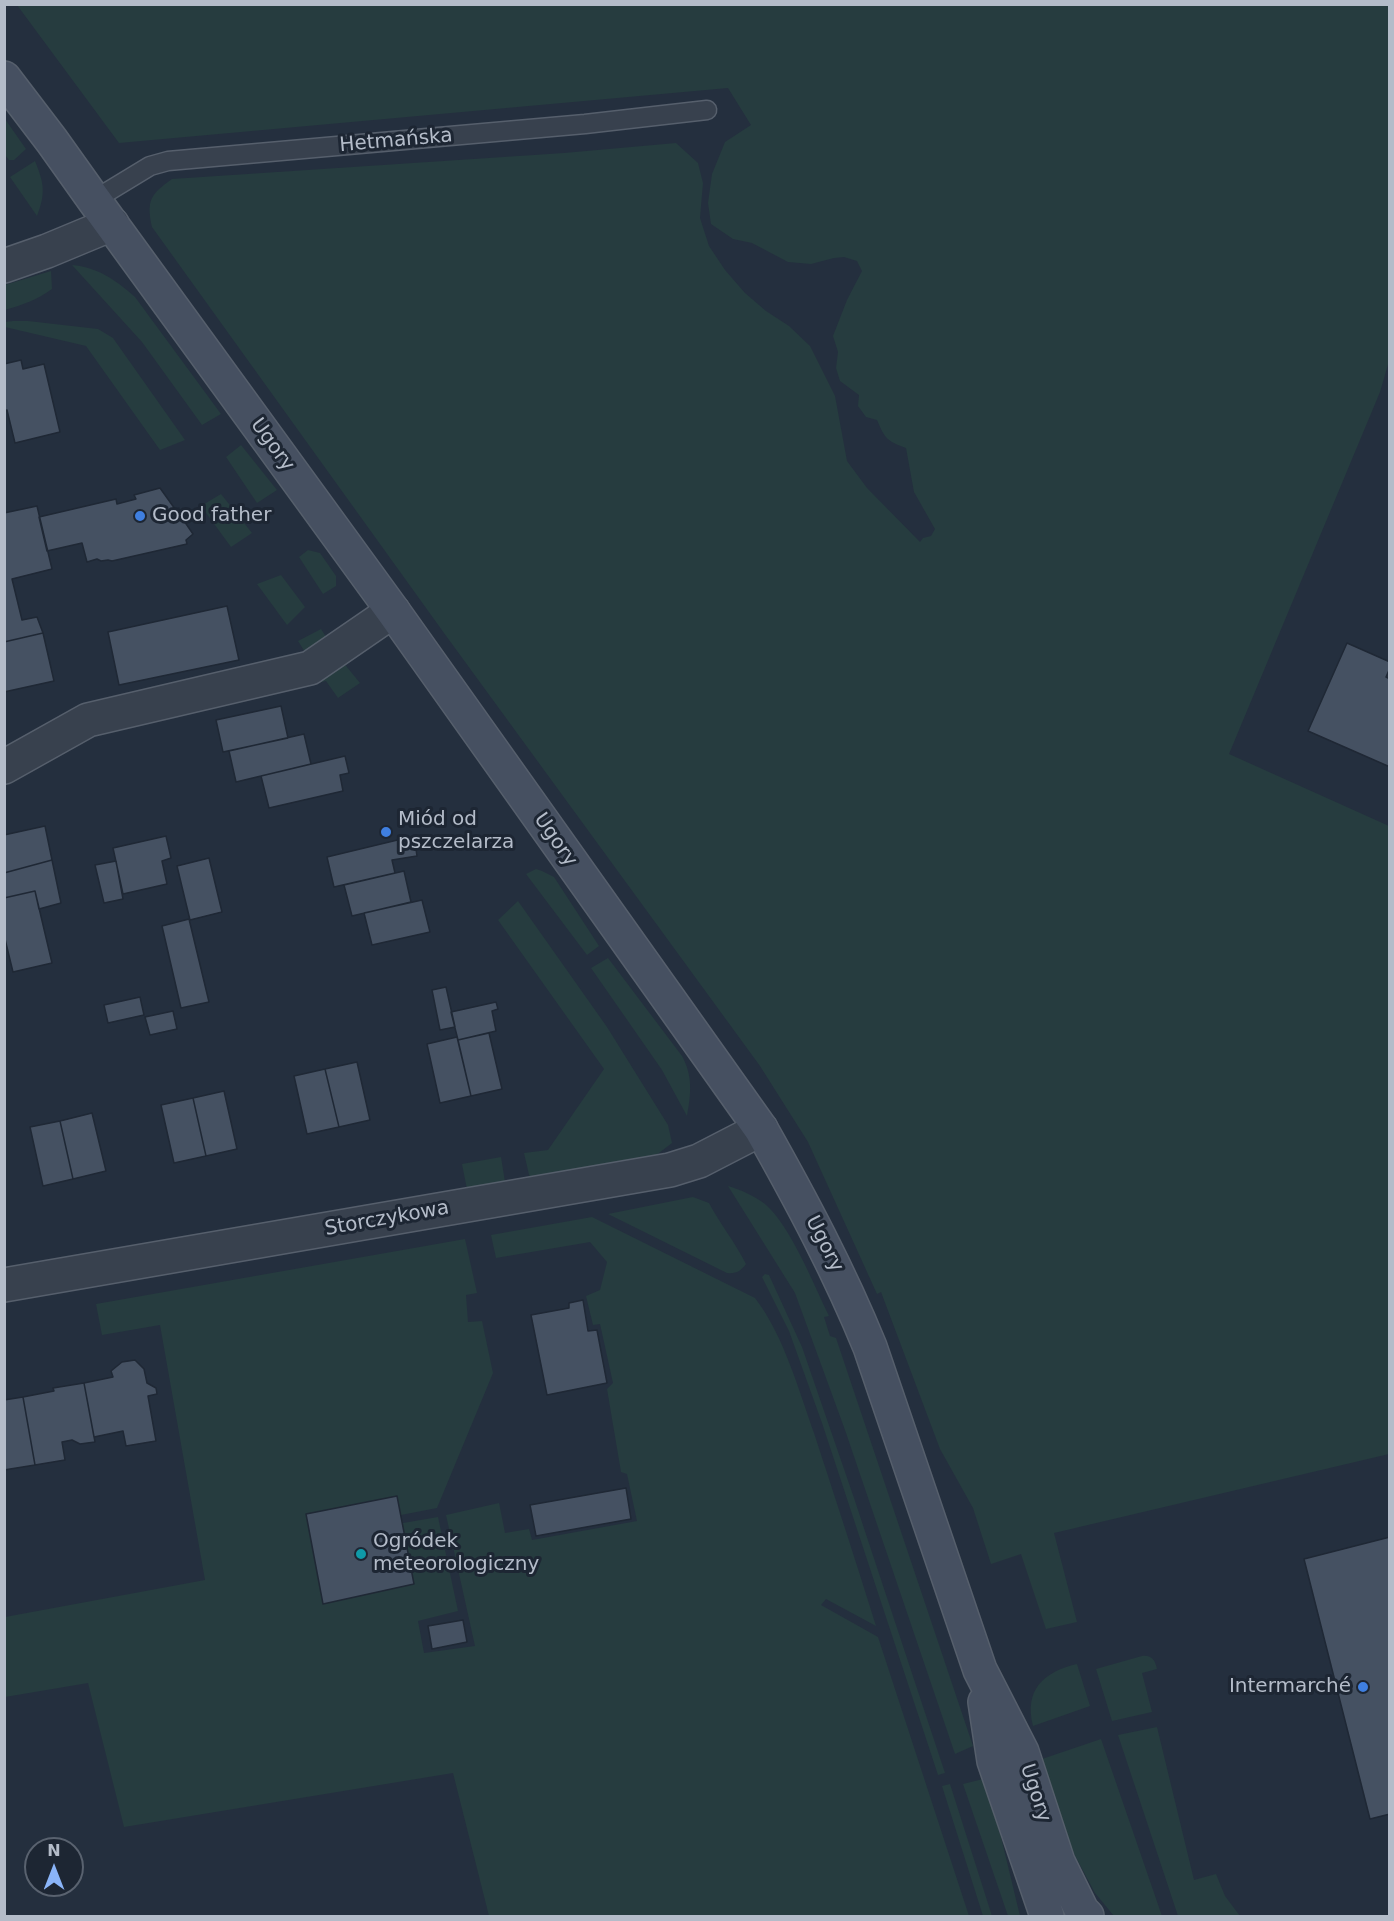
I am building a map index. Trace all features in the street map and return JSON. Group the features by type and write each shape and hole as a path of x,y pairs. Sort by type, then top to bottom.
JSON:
{"street":[{"name":"Ugory","path":"4,78 393,611 760,1129 809,1214 850,1297 866,1337 980,1670 1022,1752 1058,1863 1087,1917"},
{"path":"4,267 47,251 103,212"},
{"path":"4,767 88,720 310,668 393,611"},
{"name":"Storczykowa","path":"4,1285 670,1170 699,1161 760,1129"},
{"name":"Ugory","path":"980,1670 994,1761 1047,1917"}],"lane":[{"name":"Hetmańska","path":"103,212 150,166 168,161 585,124 707,110"}],"green space":[{"path":"17,5 1389,5 1389,361 1380,392 1229,754 1389,826 1389,1454 1054,1533 1077,1622 1046,1629 1021,1554 991,1564 973,1508 940,1449 881,1292 877,1294 808,1142 760,1066 152,227 150,204 152,198 172,179 564,153 676,143 698,163 703,183 700,218 709,246 725,270 745,293 766,311 789,326 810,346 835,396 847,461 867,488 920,542 923,538 931,536 935,529 914,492 906,448 887,439 877,420 866,417 858,406 859,395 840,381 836,368 838,352 833,336 847,300 862,271 857,261 844,257 811,264 788,262 752,243 733,239 711,224 708,203 712,174 725,142 751,125 728,88 119,143"},
{"path":"5,119 26,149 14,160 9,160 5,155"},
{"path":"35,161 43,188 37,216 10,177"},
{"path":"72,265 90,268 106,275 135,297 221,414 202,425 142,342"},
{"path":"51,271 52,289 29,302 5,310 5,285"},
{"path":"5,322 98,329 113,338 185,440 160,450 86,346 5,327"},
{"path":"241,445 277,490 257,503 226,457"},
{"path":"221,494 252,533 231,547 201,506"},
{"path":"308,550 320,553 336,576 336,586 323,594 299,557"},
{"path":"281,575 305,607 287,625 257,584"},
{"path":"321,629 328,640 305,652 298,641"},
{"path":"342,661 360,683 338,698 326,681 282,691"},
{"path":"536,869 554,877 599,946 587,955 526,874"},
{"path":"518,901 607,1027 668,1125 672,1143 655,1156 639,1161 530,1179 524,1153 548,1150 604,1069 498,920"},
{"path":"608,958 686,1063 690,1085 687,1116 662,1070 591,968"},
{"path":"501,1157 505,1182 467,1189 462,1164"},
{"path":"728,1186 756,1198 774,1214 801,1256 829,1316 824,1317 830,1336 836,1338 973,1746 955,1754 845,1430 795,1293"},
{"path":"693,1197 709,1203 746,1264 740,1270 727,1273 608,1214"},
{"path":"592,1217 755,1298 774,1329 802,1398 876,1626 826,1599 821,1605 878,1637 969,1916 489,1916 453,1773 124,1827 88,1683 5,1697 5,1617 205,1580 160,1325 102,1335 96,1304 465,1239 477,1293 466,1295 468,1322 482,1321 493,1373 437,1508 401,1515 403,1523 438,1517 458,1611 418,1621 424,1653 475,1646 446,1515 499,1503 505,1533 529,1529 532,1540 637,1521 627,1474 621,1472 607,1389 613,1383 600,1324 593,1325 586,1296 600,1290 607,1262 590,1242 496,1258 491,1235"},
{"path":"765,1274 769,1275 802,1347 945,1773 938,1775 822,1423 789,1331 762,1277"},
{"path":"1142,1656 1152,1659 1157,1669 1142,1673 1152,1712 1112,1721 1096,1669"},
{"path":"1077,1664 1090,1706 1033,1726 1031,1702 1039,1684 1055,1672"},
{"path":"1157,1727 1194,1880 1216,1874 1225,1896 1240,1916 1178,1916 1118,1735"},
{"path":"1101,1739 1162,1916 1114,1916 1095,1893 1073,1852 1056,1811 1042,1759"},
{"path":"983,1779 1001,1837 1020,1916 1008,1916 963,1784"},
{"path":"950,1784 992,1916 983,1916 942,1786"}],"building":[{"path":"21,360 23,369 44,364 60,432 15,443 7,410 4,411 4,364"},
{"path":"160,488 175,509 179,508 180,515 193,534 186,540 187,544 112,561 97,559 87,562 82,543 47,551 39,517 116,499 117,504 136,499 134,495"},
{"path":"37,506 52,569 12,579 22,620 37,617 43,633 4,642 4,513"},
{"path":"227,606 239,660 119,685 108,632"},
{"path":"43,633 54,681 4,692 4,642"},
{"path":"1347,643 1390,662 1386,677 1390,679 1390,767 1308,731"},
{"path":"281,706 288,738 223,752 216,720"},
{"path":"304,734 311,764 236,782 229,751"},
{"path":"345,756 349,773 340,775 343,791 269,808 261,776"},
{"path":"45,826 52,860 4,873 4,835"},
{"path":"166,836 171,858 162,861 167,884 123,894 113,848"},
{"path":"414,836 417,856 392,860 395,873 334,887 327,857"},
{"path":"209,858 222,912 190,920 177,866"},
{"path":"52,860 61,903 39,909 35,891 4,898 4,873"},
{"path":"116,861 123,899 104,903 95,865"},
{"path":"404,871 411,902 352,916 344,885"},
{"path":"35,891 52,963 13,972 4,935 4,898"},
{"path":"422,900 430,932 372,945 364,913"},
{"path":"189,919 209,1002 181,1008 162,926"},
{"path":"446,987 455,1027 440,1030 432,990"},
{"path":"140,997 144,1015 108,1023 104,1005"},
{"path":"496,1002 498,1009 492,1011 496,1031 458,1040 451,1012"},
{"path":"173,1011 177,1029 150,1035 145,1017"},
{"path":"489,1033 502,1089 471,1096 458,1040"},
{"path":"457,1037 471,1096 440,1103 427,1044"},
{"path":"357,1062 370,1120 339,1127 325,1069"},
{"path":"325,1069 339,1127 307,1134 294,1076"},
{"path":"224,1091 237,1149 206,1156 193,1098"},
{"path":"193,1098 206,1156 174,1163 161,1105"},
{"path":"92,1113 106,1171 73,1179 60,1121"},
{"path":"60,1121 73,1179 43,1186 30,1127"},
{"path":"583,1300 588,1331 597,1330 607,1383 547,1395 531,1315 569,1308 569,1303"},
{"path":"135,1360 144,1369 147,1383 156,1388 157,1394 148,1396 156,1441 126,1446 123,1431 94,1437 84,1383 113,1377 111,1371 122,1362"},
{"path":"84,1383 95,1442 80,1444 72,1440 62,1442 65,1460 35,1465 23,1397 54,1391 53,1388"},
{"path":"23,1397 35,1465 4,1470 4,1400"},
{"path":"626,1488 631,1519 536,1536 530,1505"},
{"name":"Ogródek meteorologiczny","path":"397,1496 414,1584 323,1604 306,1514"},
{"name":"Intermarché","path":"1390,1537 1390,1814 1370,1819 1304,1559"},
{"path":"463,1620 467,1642 432,1649 428,1626"}],"place":[{"name":"Good father","path":"140,516"},
{"name":"Miód od pszczelarza","path":"386,832"},
{"name":"Ogródek meteorologiczny","path":"361,1554"},
{"name":"Intermarché","path":"1363,1687"}]}
